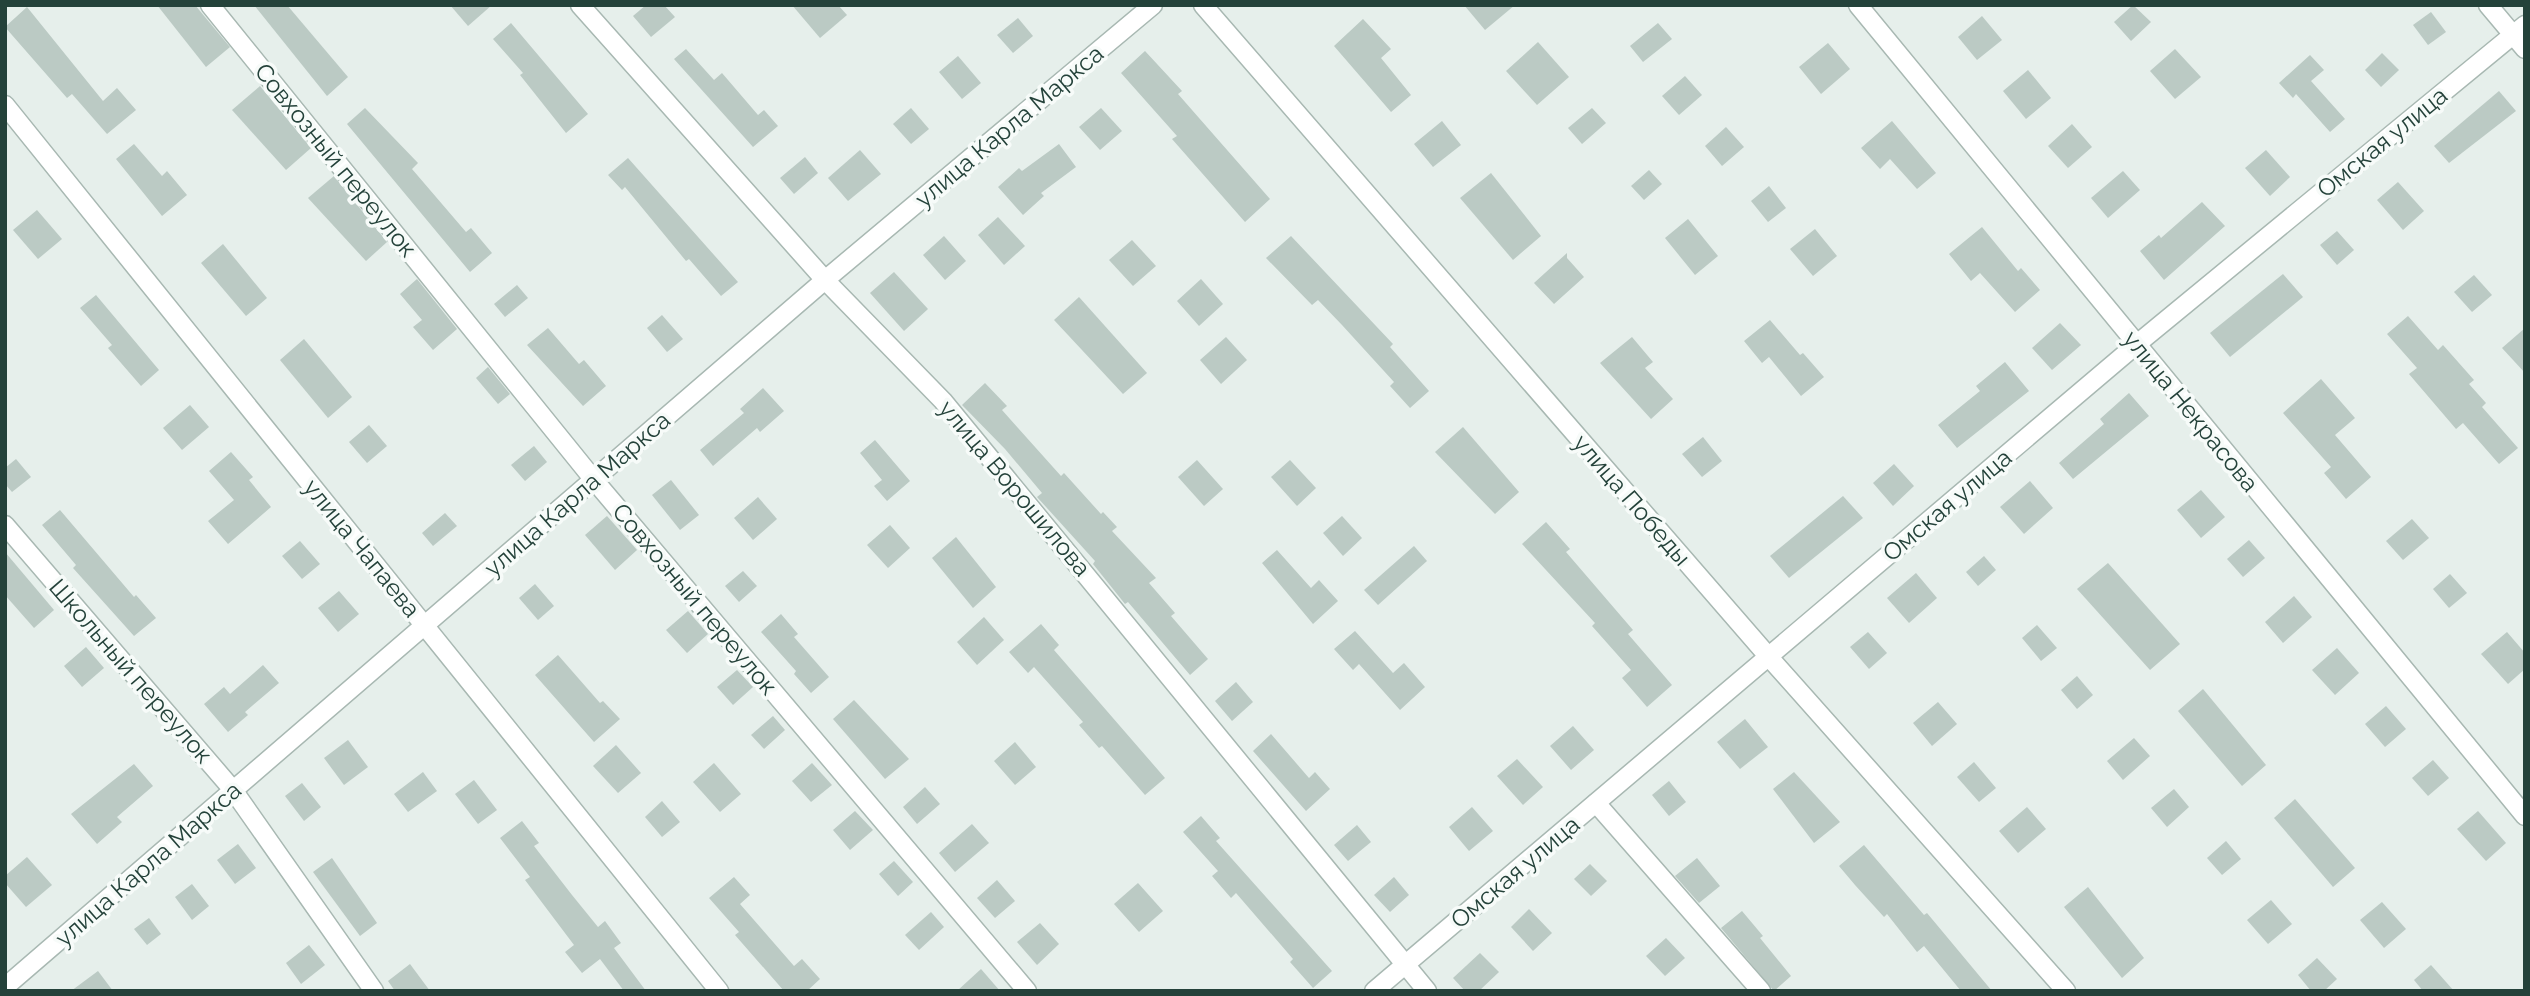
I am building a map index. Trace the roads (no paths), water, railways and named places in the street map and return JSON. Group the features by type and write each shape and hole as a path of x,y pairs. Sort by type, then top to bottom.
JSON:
{"street":[{"name":"Совхозный переулок","path":"210,5 594,480 1027,991"},
{"name":"улица Ворошилова","path":"580,5 825,280 943,401 1427,991"},
{"name":"улица Карла Маркса","path":"6,989 825,280 1153,5"},
{"name":"улица Победы","path":"1203,5 1769,656 2066,991"},
{"name":"улица Некрасова","path":"1858,5 2525,816"},
{"path":"2488,5 2521,37"},
{"name":"Омская улица","path":"1374,991 2137,344 2521,37"},
{"name":"улица Чапаева","path":"5,105 719,991"},
{"name":"Школьный переулок","path":"5,525 233,790 374,991"},
{"path":"1596,803 1761,991"}]}
